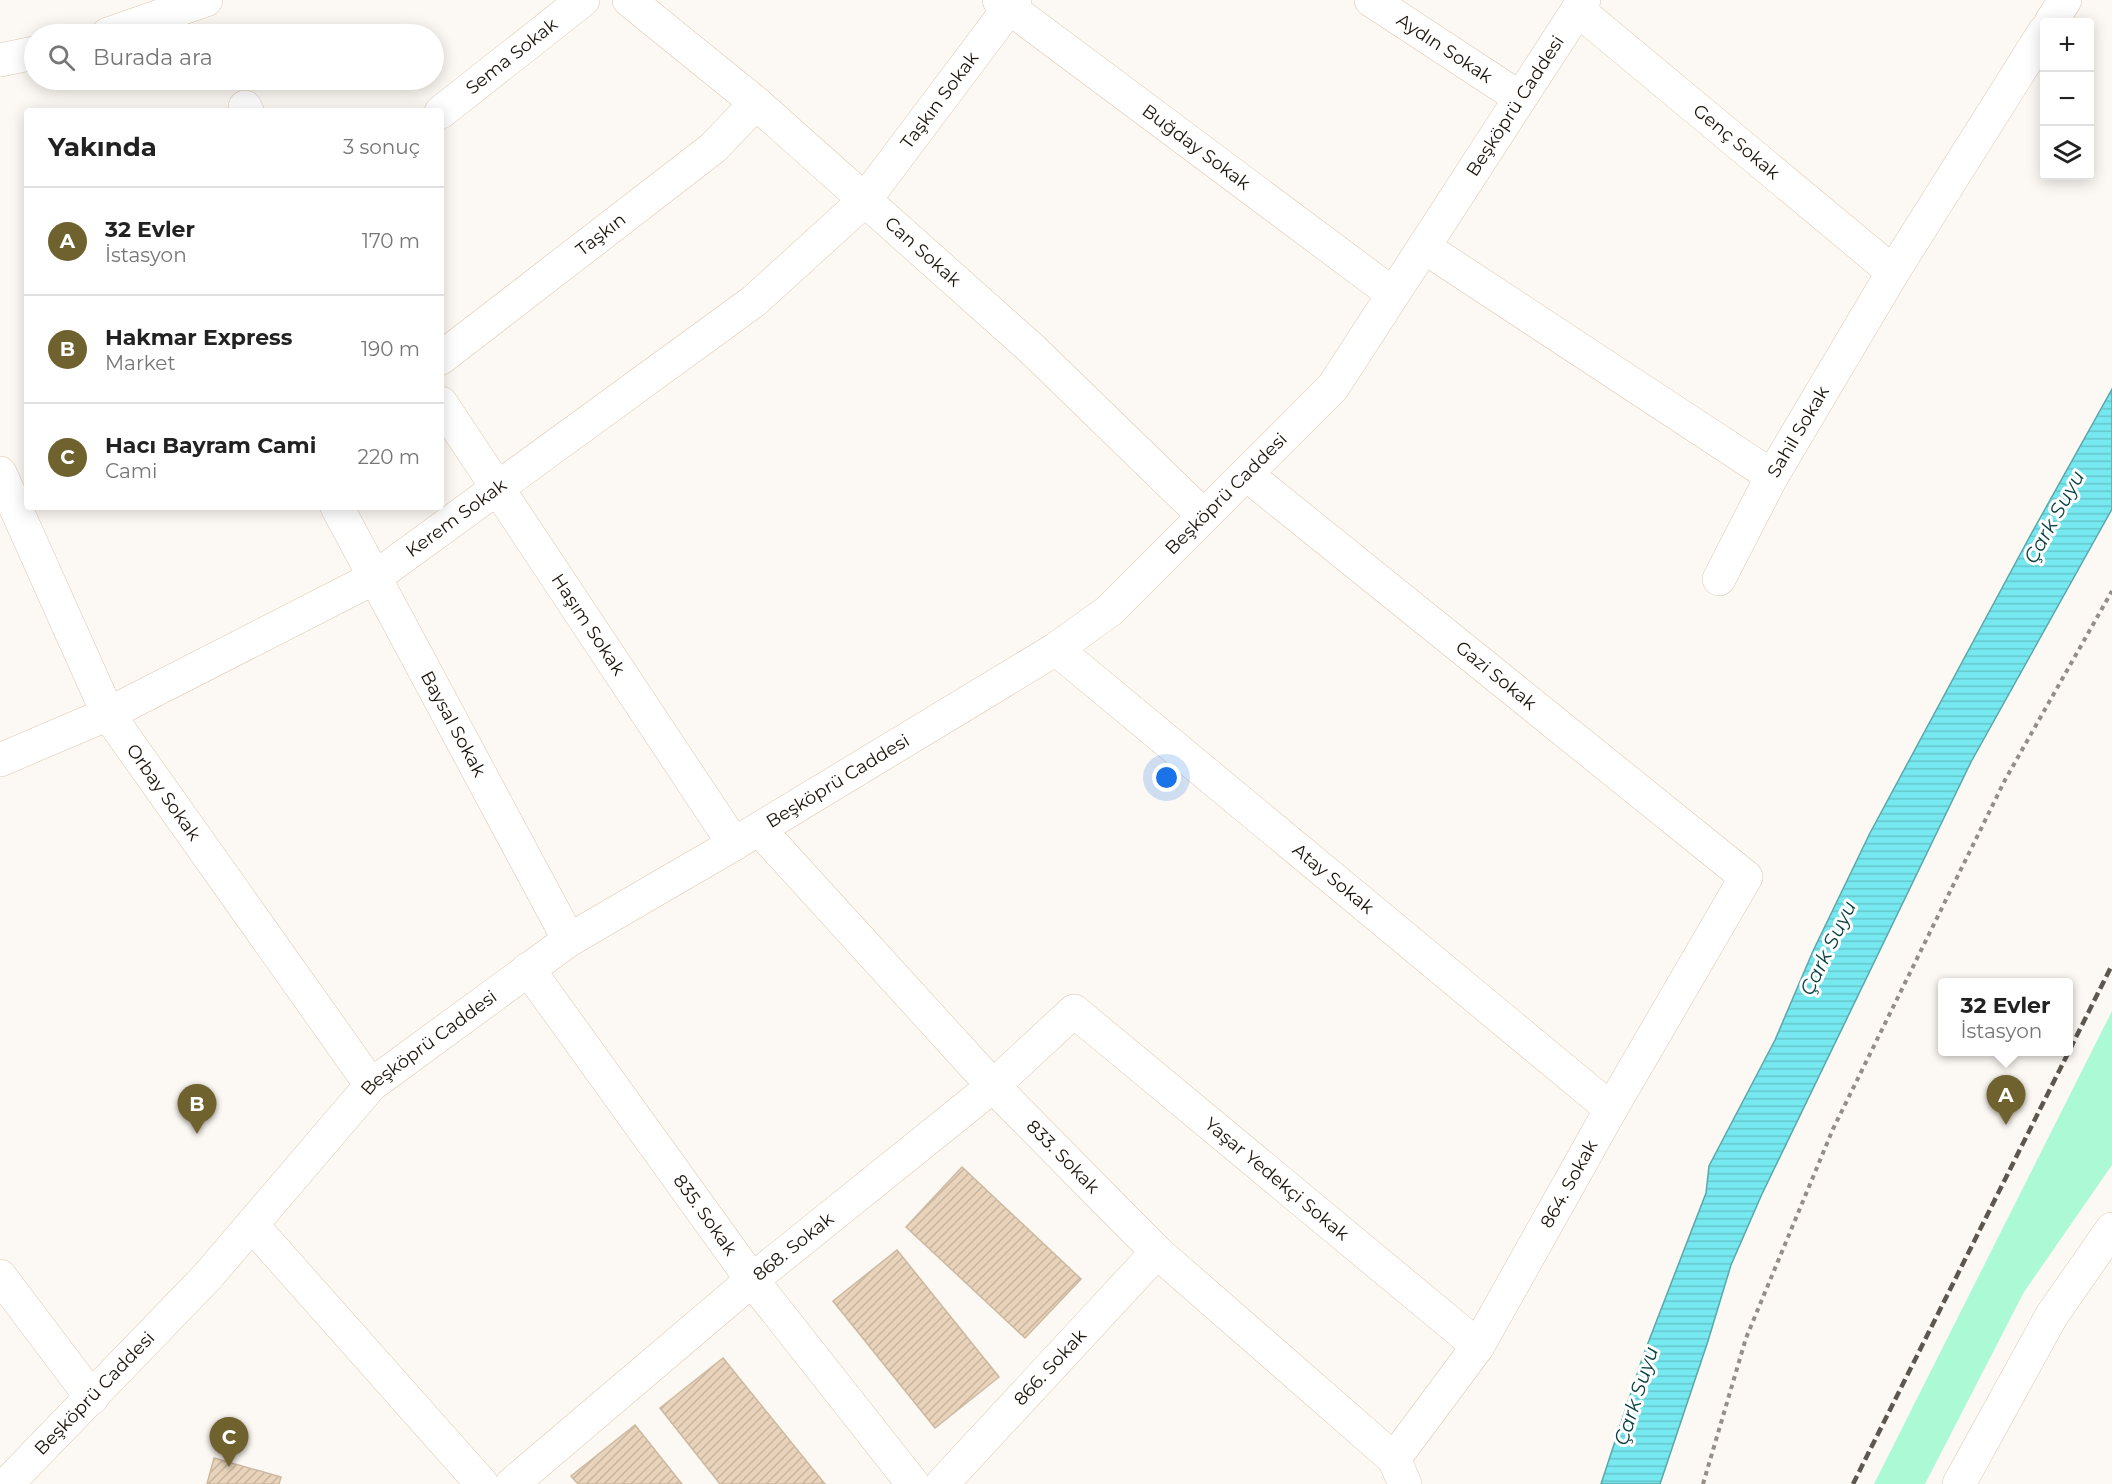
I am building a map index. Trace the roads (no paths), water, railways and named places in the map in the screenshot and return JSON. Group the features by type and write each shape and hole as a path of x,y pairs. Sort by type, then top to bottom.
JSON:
{"street":[{"path":"137,24 206,0"},
{"name":"Sema Sokak","path":"444,110 583,0"},
{"name":"Can Sokak","path":"630,0 756,103 1032,349 1204,516"},
{"name":"Aydın Sokak","path":"1371,0 1520,98"},
{"path":"2054,18 2065,0"},
{"name":"Taşkın Sokak","path":"864,201 1008,3"},
{"name":"Buğday Sokak","path":"1008,3 1394,294"},
{"name":"Beşköprü Caddesi","path":"20,1480 92,1398 208,1276 371,1085 569,940 746,837 1056,649 1109,611 1333,387 1581,5"},
{"name":"Genç Sokak","path":"1581,5 1893,272"},
{"name":"Sahil Sokak","path":"1424,247 1772,476 1893,272 2040,38"},
{"path":"0,60 24,55"},
{"name":"Taşkın","path":"444,356 713,148 756,103"},
{"name":"Kerem Sokak","path":"0,760 108,714 374,578 754,301 864,201"},
{"name":"Haşım Sokak","path":"444,408 498,489 746,837"},
{"name":"Gazi Sokak","path":"1246,474 1746,878"},
{"path":"1719,579 1772,476"},
{"name":"Orbay Sokak","path":"3,489 108,714 371,1085"},
{"name":"Baysal Sokak","path":"338,510 569,940"},
{"name":"Atay Sokak","path":"1056,649 1611,1109"},
{"name":"833. Sokak","path":"746,837 1157,1252 1400,1471"},
{"name":"864. Sokak","path":"1400,1471 1478,1346 1611,1109 1746,878"},
{"name":"835. Sokak","path":"528,969 752,1280 913,1484"},
{"name":"868. Sokak","path":"512,1484 752,1280 993,1086 1074,1011"},
{"name":"Yaşar Yedekçi Sokak","path":"1074,1011 1478,1346"},
{"path":"252,1225 482,1484"},
{"path":"1959,1484 2052,1315 2112,1229"},
{"name":"866. Sokak","path":"942,1484 1157,1252"},
{"path":"0,1276 92,1398"}],"water":[{"name":"Çark Suyu","path":"2112,389 2112,509 1971,762 1762,1194 1731,1265 1660,1484 1601,1484 1643,1356 1706,1193 1709,1166 1775,1040 1813,951 1870,833"}],"railway":[{"path":"2073,1043 2112,965"},
{"path":"1853,1484 2067,1056"}],"place":[{"name":"32 Evler","path":"2006,1125"},
{"name":"Hakmar Express","path":"197,1134"},
{"name":"Hacı Bayram Cami","path":"229,1467"}]}
